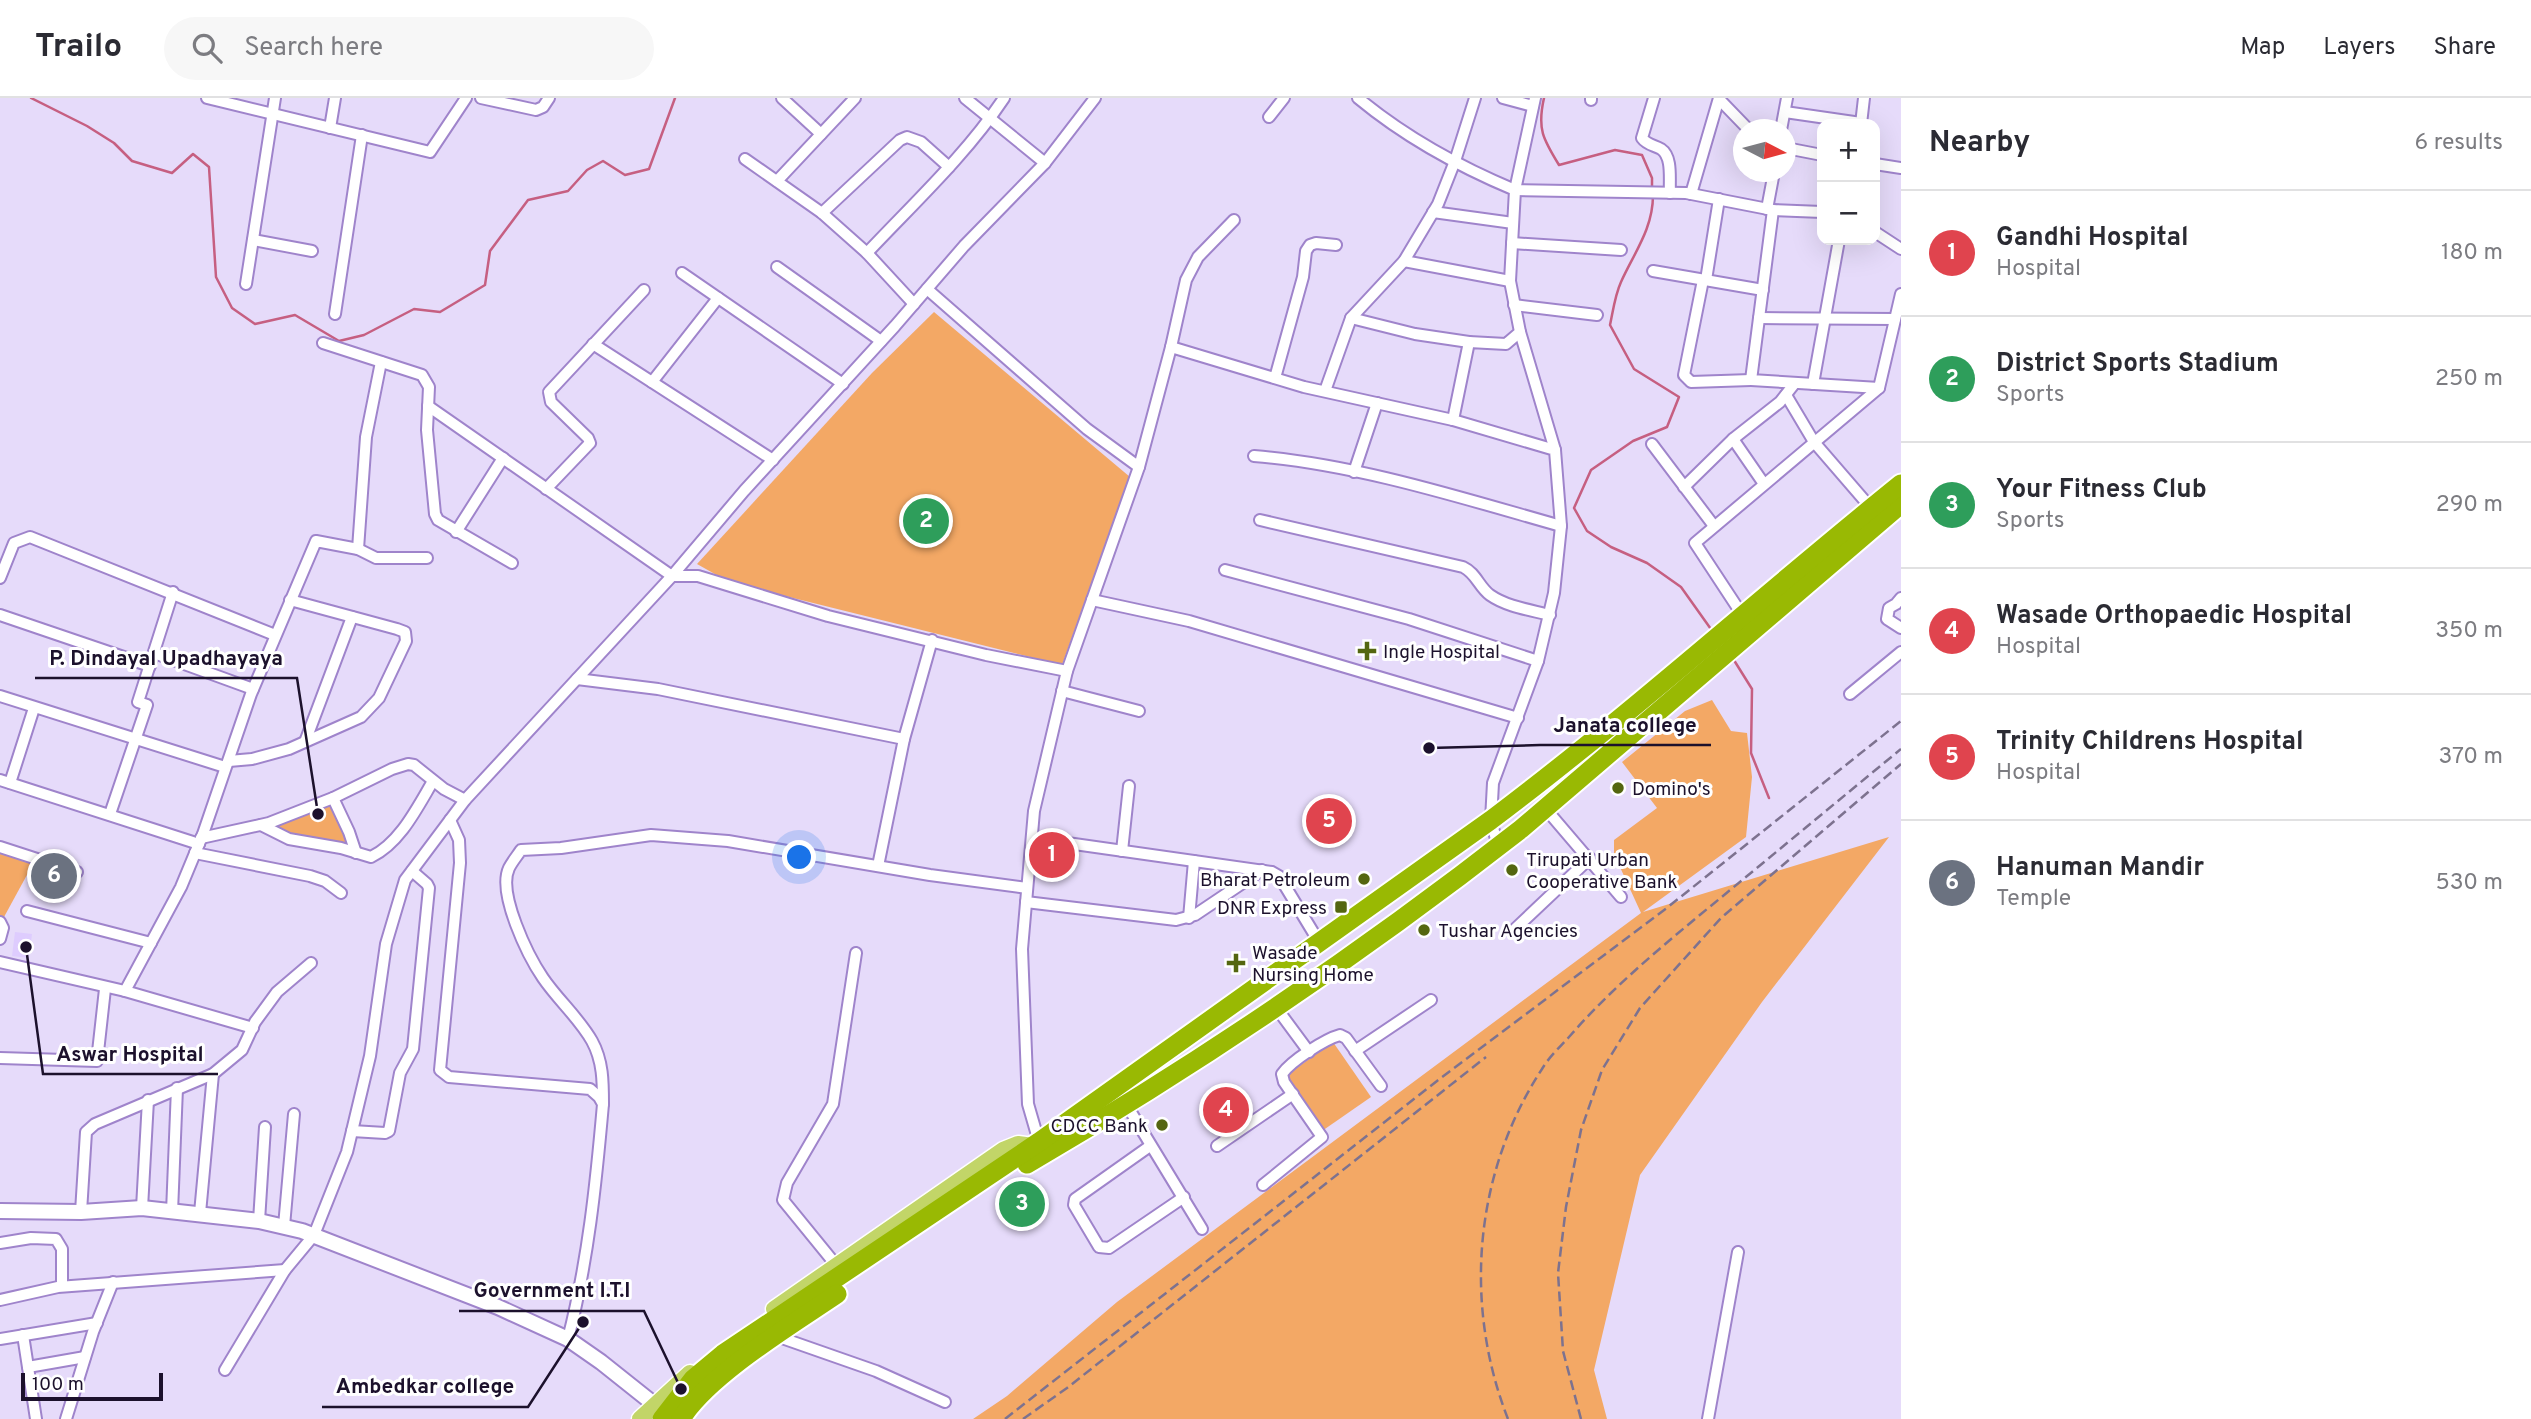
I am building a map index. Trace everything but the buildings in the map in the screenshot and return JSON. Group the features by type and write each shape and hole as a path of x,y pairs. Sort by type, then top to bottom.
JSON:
{"highway":[{"path":"681,1419 689,1406 722,1376 776,1336 1019,1169 1126,1104 1275,1006 1498,847 1545,808 1740,626 1901,484"},
{"path":"1740,626 1901,504"},
{"path":"658,1412 723,1354 905,1234 1030,1147 1491,820 1699,664"}],"main road":[{"path":"640,1419 658,1412 701,1363 836,1265 1003,1150 1018,1144 1030,1147"},
{"path":"0,1211 81,1212 142,1208 259,1221 314,1235 498,1307 568,1339 601,1362 658,1412"}],"street":[{"path":"246,284 275,98"},
{"path":"330,128 335,98"},
{"path":"214,99 430,152 466,98"},
{"path":"481,98 536,110 543,107 549,98"},
{"path":"782,98 821,134"},
{"path":"776,181 855,98"},
{"path":"965,98 1045,163"},
{"path":"867,253 949,167 990,119 1004,98"},
{"path":"225,1370 285,1270 314,1235 347,1152 370,1056 386,944 405,880 465,800 672,576 964,246 1045,163 1095,98"},
{"path":"1269,117 1284,98"},
{"path":"1358,98 1385,121 1475,173 1515,190 1691,194 1770,209 1817,212"},
{"path":"1325,391 1351,318 1404,261 1433,212 1455,161 1475,98"},
{"path":"1498,847 1491,820 1493,783 1538,661 1550,615 1561,526 1555,450 1520,332 1510,281 1515,190 1534,102 1503,98"},
{"path":"1654,98 1642,138 1644,142 1662,150 1667,157 1666,193"},
{"path":"1691,194 1719,98"},
{"path":"1719,98 1739,119"},
{"path":"1784,119 1787,98"},
{"path":"1862,119 1864,98"},
{"path":"1785,112 1829,119"},
{"path":"335,314 362,135"},
{"path":"822,213 906,137 921,142 949,167"},
{"path":"1796,150 1817,154"},
{"path":"745,159 822,213 867,253 914,304"},
{"path":"1880,165 1901,168"},
{"path":"1751,380 1773,182"},
{"path":"1718,199 1684,375 1691,382 1751,380 1879,388"},
{"path":"1433,212 1513,223"},
{"path":"1030,1147 1022,949 1034,811 1067,671 1139,467 1186,280 1192,267 1234,220"},
{"path":"1880,235 1901,249"},
{"path":"253,240 312,251"},
{"path":"1512,243 1621,250"},
{"path":"1275,378 1303,277 1306,251 1310,244 1336,246"},
{"path":"1813,384 1838,245"},
{"path":"1404,261 1510,281"},
{"path":"778,267 881,341"},
{"path":"1653,271 1763,290"},
{"path":"682,273 843,384"},
{"path":"928,289 1087,429 1139,467"},
{"path":"546,489 590,443 551,402 549,397 552,388 644,290"},
{"path":"1740,626 1695,542 1879,388 1901,294"},
{"path":"652,382 718,298"},
{"path":"1514,305 1597,315"},
{"path":"1351,318 1415,334 1469,342 1506,344 1520,332"},
{"path":"1759,318 1895,319"},
{"path":"1453,420 1469,342"},
{"path":"323,343 422,375 429,387 427,430 435,513 445,526 512,563"},
{"path":"593,344 773,460"},
{"path":"1171,347 1275,378 1453,420 1555,450"},
{"path":"358,550 366,437 382,362"},
{"path":"1684,487 1733,439 1786,395 1795,383"},
{"path":"1786,395 1814,442 1871,508"},
{"path":"1354,472 1377,402"},
{"path":"428,406 672,576 698,576 828,616 1067,671"},
{"path":"1733,439 1764,484"},
{"path":"1652,444 1714,526"},
{"path":"1254,456 1305,461 1354,472 1472,500 1561,526"},
{"path":"456,532 503,458"},
{"path":"1261,520 1463,567 1496,599 1550,615"},
{"path":"0,578 14,543 30,537 275,635"},
{"path":"125,991 181,887 253,689 316,541 358,550 376,558 426,558"},
{"path":"1225,570 1409,619 1538,661"},
{"path":"110,814 147,705 138,702 173,592"},
{"path":"1901,598 1889,608 1886,619 1901,628"},
{"path":"0,696 227,764 270,755 367,713 379,698 407,636 405,632 290,600"},
{"path":"1092,600 1189,621 1518,718"},
{"path":"0,615 150,666"},
{"path":"305,742 352,617"},
{"path":"878,866 904,739 932,640"},
{"path":"1850,694 1901,652"},
{"path":"154,653 253,689"},
{"path":"577,679 658,689 904,739"},
{"path":"1062,691 1139,711"},
{"path":"34,708 5,782 110,814 198,845 325,881 341,893"},
{"path":"198,845 333,798 408,764 414,765 433,781 465,800"},
{"path":"261,825 289,839 366,857 375,855 396,836 414,814 433,781"},
{"path":"1122,851 1129,786"},
{"path":"333,798 356,853"},
{"path":"1545,808 1621,897"},
{"path":"450,820 459,840 460,863 440,1070 449,1077 590,1088 603,1104"},
{"path":"568,1339 579,1301 594,1209 603,1073 594,1043 571,1010 543,979 518,930 507,890 508,869 521,850 561,848 651,835 728,841 1027,888"},
{"path":"1032,838 1262,870 1279,876 1319,942"},
{"path":"0,847 77,872"},
{"path":"1515,929 1590,858"},
{"path":"1188,918 1194,861"},
{"path":"1026,902 1169,920 1188,918 1262,870"},
{"path":"352,1131 389,1131 400,1073 413,1049 429,888 412,871"},
{"path":"27,911 151,943"},
{"path":"0,922 3,928 0,939"},
{"path":"836,1265 783,1200 783,1195 787,1182 834,1104 856,953"},
{"path":"0,962 105,989 125,991 253,1028"},
{"path":"81,1212 86,1132 95,1124 213,1074 242,1050 277,992 311,964"},
{"path":"0,1058 97,1060 105,989"},
{"path":"1355,1051 1431,1000"},
{"path":"1275,1006 1309,1052"},
{"path":"1263,1185 1322,1137 1284,1082 1282,1074 1309,1052 1340,1035 1346,1038 1381,1086"},
{"path":"200,1213 213,1074"},
{"path":"173,1212 177,1088"},
{"path":"1217,1146 1293,1094"},
{"path":"142,1208 148,1100"},
{"path":"1126,1104 1202,1228"},
{"path":"284,1226 294,1114"},
{"path":"259,1221 265,1127"},
{"path":"1150,1146 1075,1199 1074,1205 1099,1247 1109,1248 1184,1197"},
{"path":"0,1243 31,1238 56,1239 62,1249 62,1286"},
{"path":"1708,1419 1738,1252"},
{"path":"0,1300 62,1286 285,1270"},
{"path":"66,1419 85,1357 113,1282"},
{"path":"0,1339 97,1323"},
{"path":"23,1335 36,1419"},
{"path":"776,1336 876,1371 945,1402"},
{"path":"28,1367 85,1357"}],"shaded area":[{"path":"934,312 1130,477 1062,665 729,582 697,564 872,373"},
{"path":"1712,700 1731,731 1747,733 1752,777 1746,837 1643,912 1889,837 1762,1002 1640,1175 1594,1370 1607,1419 973,1419 1007,1396 1117,1302 1641,913 1614,854 1614,840 1657,808 1622,762 1685,711"},
{"path":"331,801 350,848 288,835 268,826"},
{"path":"0,851 34,862 4,917 0,916"},
{"path":"15,932 32,934 29,958 12,956"},
{"path":"1333,1042 1371,1097 1322,1131 1284,1077"}],"waterway":[{"path":"31,98 87,126 114,143 132,161 172,173 193,154 209,167 216,277 232,308 255,324 295,315 339,341 364,335 414,309 440,312 485,285 490,251 528,200 568,191 587,170 603,161 625,175 649,169 675,98"},
{"path":"1544,98 1541,126 1559,165 1615,150 1642,155 1652,178 1652,189"},
{"path":"1653,195 1650,219 1619,287 1610,325 1634,369 1679,397 1667,427 1633,441 1591,470 1574,508 1587,531 1611,547 1647,563 1681,587 1713,632"},
{"path":"1732,657 1752,689 1751,753 1769,798"}],"railway":[{"path":"1005,1419 1437,1081 1668,907 1901,721"},
{"path":"1508,1419 1494,1375 1485,1330 1481,1285 1483,1240 1489,1195 1502,1151 1519,1109 1542,1069 1600,1004 1649,958 1901,749"},
{"path":"1581,1419 1563,1351 1558,1273 1566,1207 1581,1130 1602,1070 1640,1008 1721,918 1901,764"},
{"path":"1023,1419 1067,1388 1486,1057"}],"place":[{"name":"District Sports Stadium","path":"926,521"},
{"name":"Ingle Hospital","path":"1367,651"},
{"name":"Janata college","path":"1429,748"},
{"name":"Domino's","path":"1618,788"},
{"name":"P. Dindayal Upadhayaya","path":"318,814"},
{"name":"Trinity Childrens Hospital","path":"1329,821"},
{"name":"Gandhi Hospital","path":"1052,855"},
{"name":"Tirupati Urban Cooperative Bank","path":"1512,870"},
{"name":"Hanuman Mandir","path":"54,876"},
{"name":"Bharat Petroleum","path":"1364,879"},
{"name":"DNR Express","path":"1341,907"},
{"name":"Tushar Agencies","path":"1424,930"},
{"name":"Aswar Hospital","path":"26,947"},
{"name":"Wasade Nursing Home","path":"1236,963"},
{"name":"Wasade Orthopaedic Hospital","path":"1226,1110"},
{"name":"CDCC Bank","path":"1162,1125"},
{"name":"Your Fitness Club","path":"1022,1204"},
{"name":"Ambedkar college","path":"583,1322"},
{"name":"Government I.T.I","path":"681,1389"}]}
